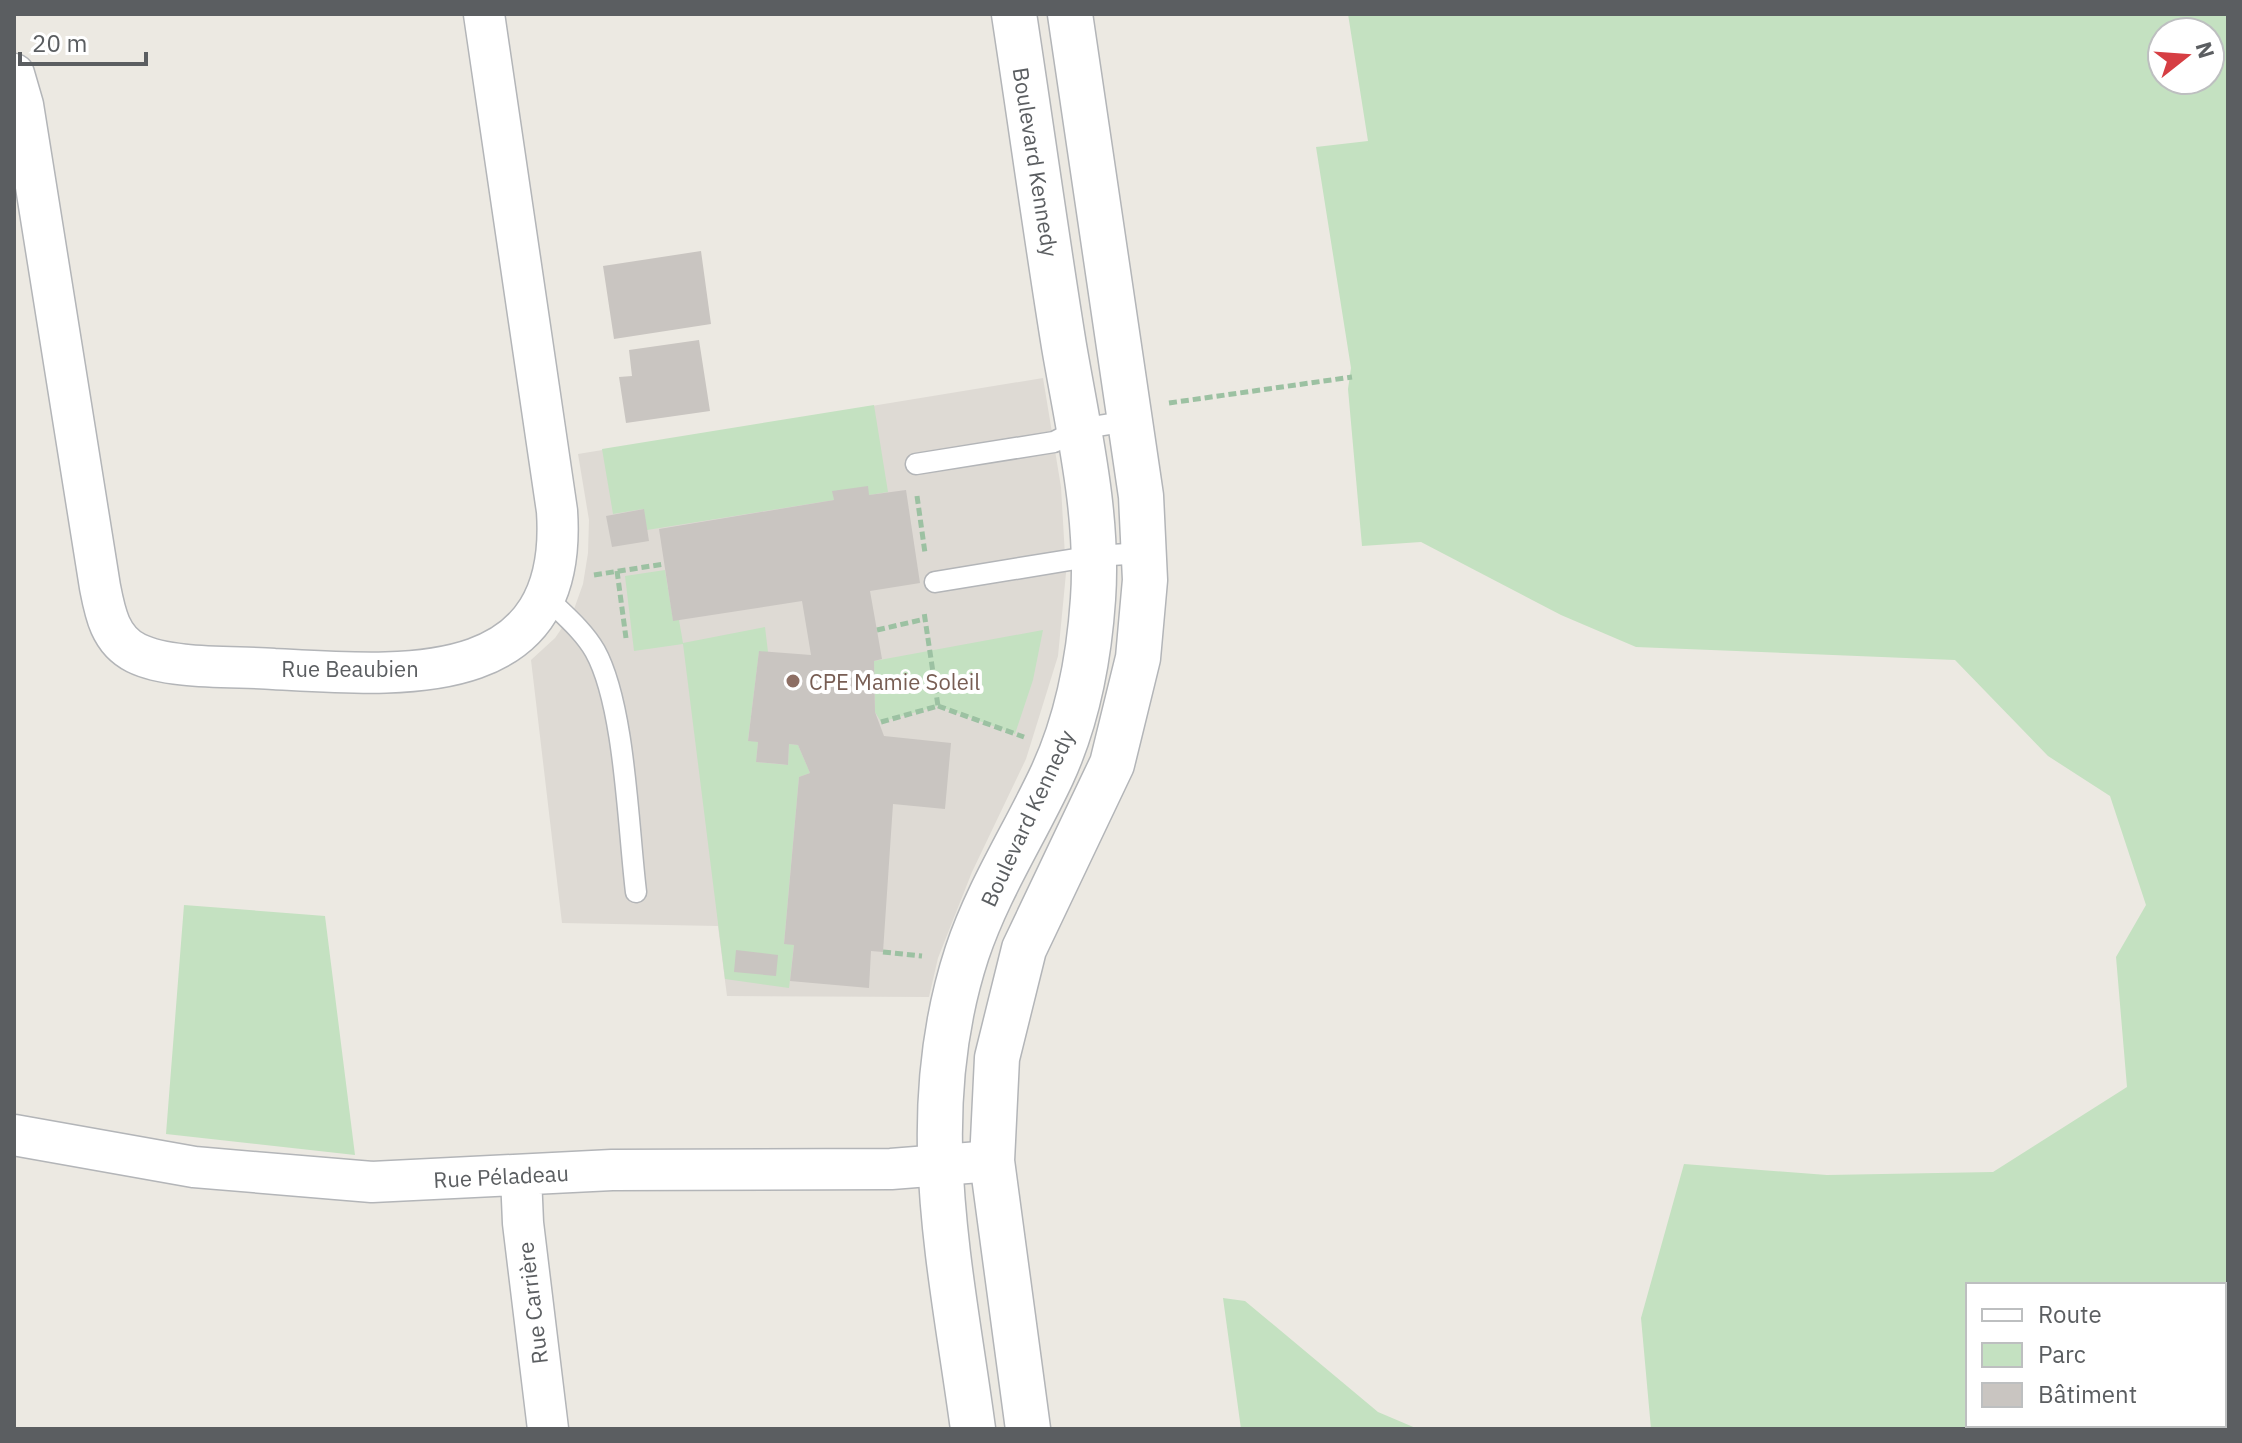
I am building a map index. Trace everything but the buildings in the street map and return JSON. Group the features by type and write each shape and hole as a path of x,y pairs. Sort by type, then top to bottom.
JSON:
{"street":[{"name":"Rue Beaubien","path":"14,74 23,105 103,601 116,637 136,653 169,662 327,672 431,668 468,661 497,650 522,633 554,580 560,550 557,511 484,14"},
{"name":"Boulevard Kennedy","path":"973,1429 938,1166 944,1057 960,979 997,878 1065,744 1089,636 1094,556 1079,429 1014,14"},
{"path":"1028,1429 992,1161 997,1058 1012,987 1048,894 1112,764 1138,658 1145,553 1141,496 1148,412 1070,14"},
{"name":"Rue Péladeau","path":"14,1135 194,1167 335,1181 627,1170 938,1166 992,1161"},
{"name":"Rue Carrière","path":"521,1176 524,1238 548,1429"}],"lane":[{"path":"916,474 1054,442 1079,429 1148,412"},
{"path":"935,582 1094,556 1145,553"},
{"path":"546,597 586,637 608,685 616,726 636,892"}],"path":[{"path":"1148,412 1352,377"},
{"path":"916,474 926,559 917,561"},
{"path":"584,576 664,564"},
{"path":"617,571 627,641"},
{"path":"923,607 938,706"},
{"path":"877,630 925,619"},
{"path":"881,722 938,706 1033,740"},
{"path":"883,952 924,956"}],"shaded area":[{"name":"CPE Mamie Soleil","path":"1043,378 1061,487 1066,573 1058,656 1026,759 972,872 938,958 929,997 727,996 718,926 562,923 531,660 555,638 573,612 583,584 589,520 578,454"}],"green space":[{"path":"1348,14 2228,14 2228,1429 1651,1429 1641,1318 1684,1164 1827,1175 1993,1172 2127,1087 2116,957 2146,905 2110,796 2048,756 1955,660 1636,647 1561,615 1421,542 1362,546 1348,389 1351,368 1316,147 1368,141"},
{"path":"874,405 888,492 869,495 833,491 834,500 647,530 643,509 613,514 602,449"},
{"path":"665,570 673,620 679,620 683,643 765,627 768,652 759,652 748,740 758,742 756,762 788,765 789,744 798,745 810,773 799,777 784,943 794,945 789,988 725,979 683,644 634,651 625,576"},
{"path":"1043,630 1033,680 1015,734 938,706 881,722 875,712 874,661"},
{"path":"184,905 325,916 355,1155 166,1134"},
{"path":"1223,1298 1245,1301 1378,1412 1418,1429 1241,1429"}],"place":[{"name":"CPE Mamie Soleil","path":"793,681"}]}
